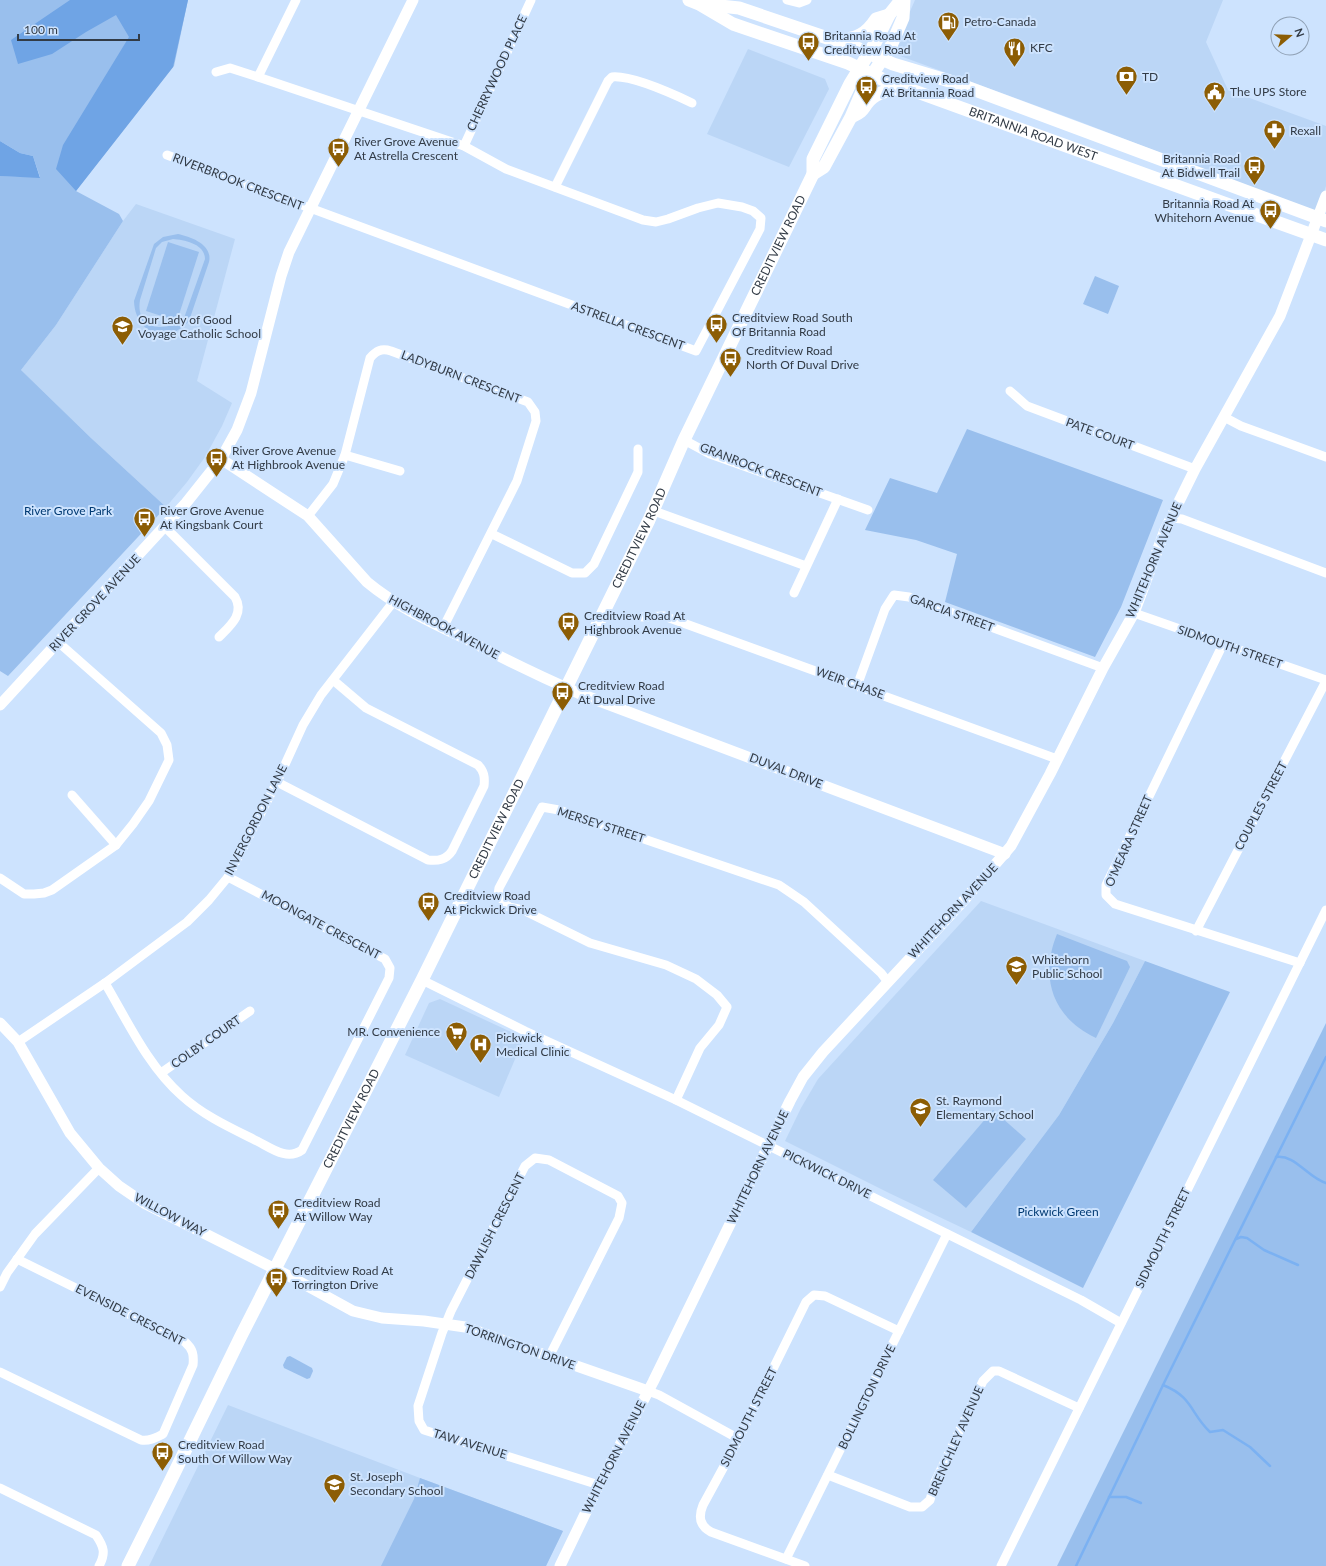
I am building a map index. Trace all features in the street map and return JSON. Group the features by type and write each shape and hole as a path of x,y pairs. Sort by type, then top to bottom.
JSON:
{"main road":[{"name":"CREDITVIEW ROAD","path":"128,1566 274,1269 422,980 654,511 684,440 813,174 813,159 850,84 869,53 889,15 903,0"},
{"name":"CREDITVIEW ROAD","path":"813,174 824,167 851,117 864,87 891,46 903,18 903,0"},
{"name":"BRITANNIA ROAD WEST","path":"694,2 739,8 835,40 893,64 956,83 1322,219"},
{"name":"BRITANNIA ROAD WEST","path":"694,2 733,24 848,63 911,89 1326,240"},
{"path":"835,40 859,36 870,28 876,19 889,15"},
{"path":"851,117 862,112 870,101 880,94 895,89 911,89"}],"street":[{"path":"258,77 296,0"},
{"name":"RIVER GROVE AVENUE","path":"0,705 186,503 221,459 237,430 250,393 285,263 309,209 413,0"},
{"name":"CHERRYWOOD PLACE","path":"464,146 531,0"},
{"path":"787,0 799,3 807,0"},
{"path":"216,72 230,68 359,110"},
{"path":"555,188 608,81 612,77 626,78 675,95 692,103"},
{"name":"ASTRELLA CRESCENT","path":"309,209 696,351 760,229 761,218 757,214 742,206 718,203 656,222 643,220 506,169 464,146 359,110"},
{"name":"RIVERBROOK CRESCENT","path":"167,156 309,209"},
{"name":"WHITEHORN AVENUE","path":"560,1566 803,1077 823,1052 1011,846 1103,668 1134,613 1171,518 1194,469 1280,316 1311,235 1322,219 1326,196"},
{"name":"LADYBURN CRESCENT","path":"308,516 333,484 345,455 370,358 376,352 384,349 522,399 532,407 536,416 536,421 517,481 492,534 443,628"},
{"name":"PATE COURT","path":"1010,391 1027,406 1194,469"},
{"path":"1224,418 1241,426 1326,456"},
{"name":"GRANROCK CRESCENT","path":"684,440 710,454 868,510"},
{"path":"492,534 572,573 585,573 594,564 638,472 638,449"},
{"path":"345,455 400,471"},
{"name":"HIGHBROOK AVENUE","path":"221,459 308,516 367,582 394,601 413,613 566,688"},
{"name":"GRANROCK CRESCENT","path":"794,593 838,499"},
{"path":"654,511 806,566"},
{"path":"1171,518 1182,519 1326,574"},
{"path":"164,527 235,597 239,606 239,613 231,625 219,637"},
{"name":"GARCIA STREET","path":"857,686 885,609 894,595 909,597 1103,668"},
{"name":"INVERGORDON LANE","path":"18,1042 105,983 187,922 209,900 228,877 277,782 303,725 321,695 394,601"},
{"name":"SIDMOUTH STREET","path":"1134,613 1326,681"},
{"name":"WEIR CHASE","path":"642,617 664,616 1057,758"},
{"path":"0,878 24,894 44,893 52,890 116,845 149,801 168,760 168,745 161,734 58,642"},
{"name":"O'MEARA STREET","path":"1223,644 1106,885 1106,895 1115,904 1300,963"},
{"path":"277,782 428,860 436,861 443,859 448,857 452,851 484,786 485,780 482,769 478,765 366,708 333,680"},
{"name":"COUPLES STREET","path":"1196,930 1326,681"},
{"name":"DUVAL DRIVE","path":"566,688 1005,854"},
{"path":"72,794 116,845"},
{"name":"MERSEY STREET","path":"676,1100 700,1048 719,1025 727,1007 717,995 696,979 666,965 590,943 523,910 509,907 498,895 499,888 542,807 559,810 779,885 804,902 881,973 888,982"},
{"name":"MOONGATE CRESCENT","path":"105,983 144,1050 181,1096 210,1117 283,1154 296,1154 302,1150 389,978 390,968 385,959 228,877"},
{"name":"SIDMOUTH STREET","path":"1001,1566 1326,910"},
{"name":"PICKWICK DRIVE","path":"422,980 525,1031 676,1100 1081,1300 1122,1322"},
{"name":"COLBY COURT","path":"161,1073 250,1011"},
{"name":"WILLOW WAY","path":"0,1022 18,1042 70,1133 99,1168 119,1186 144,1203 274,1269"},
{"name":"DAWLISH CRESCENT","path":"446,1325 451,1311 525,1166 535,1158 549,1160 618,1196 622,1203 619,1218 549,1357"},
{"path":"0,1287 7,1274 35,1234 99,1168"},
{"name":"BOLLINGTON DRIVE","path":"786,1559 947,1234"},
{"name":"EVENSIDE CRESCENT","path":"0,1372 141,1440 153,1440 163,1434 194,1365 194,1353 190,1346 185,1342 17,1259"},
{"name":"TORRINGTON DRIVE","path":"274,1269 353,1311 382,1318 424,1321 465,1327 659,1395 739,1439"},
{"name":"SIDMOUTH STREET","path":"805,1566 705,1529 701,1522 700,1513 703,1505 739,1439 806,1302 814,1295 825,1296 899,1331"},
{"name":"TAW AVENUE","path":"446,1325 418,1406 419,1421 424,1430 599,1485"},
{"name":"BRENCHLEY AVENUE","path":"828,1475 910,1507 922,1507 930,1500 936,1482 983,1381 993,1371 999,1371 1079,1408"},
{"path":"0,1488 96,1536 103,1546 103,1558 99,1566"}],"shaded area":[{"path":"70,0 188,0 173,67 76,191 56,169 63,145 129,37 116,15 52,54 18,64 11,40"},
{"path":"915,0 1223,0 1206,42 1228,90 1326,126 1326,186 1317,213 1078,121 892,53"},
{"path":"748,49 825,79 829,89 789,167 707,134"},
{"path":"0,141 20,153 33,156 40,178 0,176"},
{"name":"Our Lady of Good Voyage Catholic School","path":"136,204 235,239 197,381 232,403 222,426 205,457 166,507 91,438 21,370 56,325 123,221"},
{"path":"981,901 1145,961 1113,1023 1059,1115 971,1232 785,1141 801,1108 818,1079"},
{"path":"440,999 524,1038 499,1097 405,1055 429,1003"},
{"name":"St. Joseph Secondary School","path":"228,1405 563,1531 546,1566 149,1566"}],"green space":[{"name":"River Grove Park","path":"0,0 188,0 174,66 76,191 119,214 123,221 56,325 21,370 91,438 166,507 8,676 0,671 0,176 40,177 33,156 20,153 0,141"},
{"path":"178,234 195,240 205,246 208,251 209,262 189,321 180,329 171,333 162,334 146,328 140,321 136,312 134,301 154,244 163,237","holes":["173,239 198,246 202,250 205,259 184,318 168,326 153,326 147,323 142,317 140,300 156,248 162,242"]},
{"path":"168,242 199,252 177,321 146,311"},
{"path":"1095,276 1119,286 1108,314 1083,304"},
{"path":"967,429 1163,500 1121,607 1095,657 945,602 957,554 916,540 865,530 890,478 937,493"},
{"path":"1057,934 1127,961 1130,967 1096,1038 1081,1030 1069,1020 1060,1008 1054,995 1050,981 1049,966"},
{"name":"Pickwick Green","path":"1145,961 1230,992 1083,1288 971,1232 1059,1115 1113,1023"},
{"path":"1326,1023 1326,1566 1057,1566"},
{"path":"993,1110 1026,1139 966,1208 933,1180"},
{"path":"290,1356 312,1368 313,1371 310,1378 307,1379 284,1368 283,1365 287,1357"},
{"path":"420,1478 563,1531 546,1566 381,1566 414,1499"}],"waterway":[{"path":"1076,1566 1165,1381 1326,1057"},
{"path":"1276,1157 1289,1159 1319,1180 1326,1183"},
{"path":"1236,1239 1241,1237 1247,1238 1264,1250 1298,1265"},
{"path":"1163,1385 1173,1390 1186,1400 1203,1425 1210,1432 1223,1430 1250,1447 1270,1466"},
{"path":"1109,1497 1126,1497 1141,1503"}],"place":[{"name":"Petro-Canada","path":"948,42"},
{"name":"Britannia Road At Creditview Road","path":"809,62"},
{"name":"KFC","path":"1015,68"},
{"name":"TD","path":"1126,96"},
{"name":"Creditview Road At Britannia Road","path":"866,106"},
{"name":"The UPS Store","path":"1215,112"},
{"name":"Rexall","path":"1274,150"},
{"name":"River Grove Avenue At Astrella Crescent","path":"339,168"},
{"name":"Britannia Road At Bidwell Trail","path":"1255,186"},
{"name":"Britannia Road At Whitehorn Avenue","path":"1270,230"},
{"name":"Creditview Road South Of Britannia Road","path":"717,344"},
{"name":"Our Lady of Good Voyage Catholic School","path":"122,346"},
{"name":"Creditview Road North Of Duval Drive","path":"730,378"},
{"name":"River Grove Avenue At Highbrook Avenue","path":"217,478"},
{"name":"River Grove Avenue At Kingsbank Court","path":"144,538"},
{"name":"Creditview Road At Highbrook Avenue","path":"569,642"},
{"name":"Creditview Road At Duval Drive","path":"562,712"},
{"name":"Creditview Road At Pickwick Drive","path":"429,922"},
{"name":"Whitehorn Public School","path":"1016,986"},
{"name":"MR. Convenience","path":"456,1052"},
{"name":"Pickwick Medical Clinic","path":"481,1064"},
{"name":"St. Raymond Elementary School","path":"921,1128"},
{"name":"Creditview Road At Willow Way","path":"278,1230"},
{"name":"Creditview Road At Torrington Drive","path":"276,1298"},
{"name":"Creditview Road South Of Willow Way","path":"162,1472"},
{"name":"St. Joseph Secondary School","path":"335,1504"}]}
